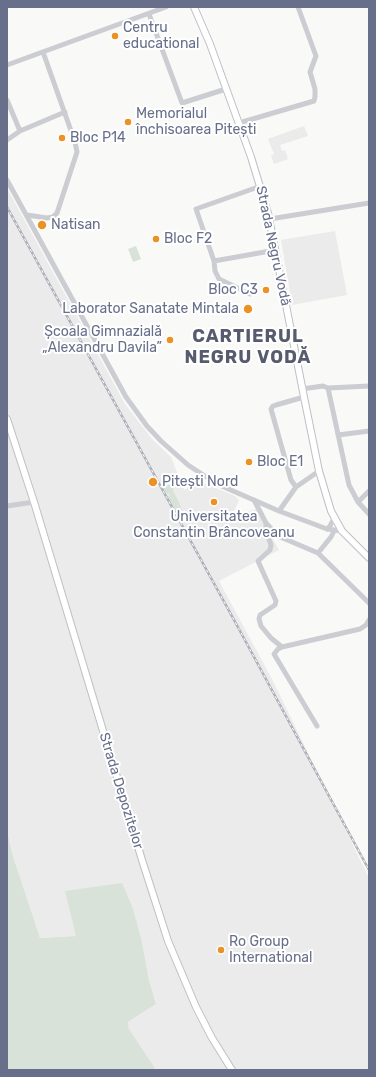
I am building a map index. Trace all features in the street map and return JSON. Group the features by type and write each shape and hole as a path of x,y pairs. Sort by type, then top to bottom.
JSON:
{"main road":[{"name":"Strada Negru Vodă","path":"196,9 261,186 270,219 319,472 334,518 342,531 369,558"},
{"name":"Strada Depozitelor","path":"7,419 34,502 140,855 168,941 199,1014 232,1070"}],"street":[{"path":"7,65 166,7"},
{"path":"238,123 314,101 315,89 310,72 316,56 298,7"},
{"path":"149,14 182,103 226,89"},
{"path":"27,215 47,218 53,217 57,213 77,152 65,112 43,52"},
{"path":"7,100 20,131"},
{"path":"7,140 20,131 65,112"},
{"path":"7,180 126,396 147,426 174,454 206,478 279,511 327,529 342,531"},
{"path":"250,294 219,279 215,271 214,261 196,209 261,186"},
{"path":"270,219 369,203"},
{"path":"214,261 276,250"},
{"path":"302,389 323,386 328,388 369,386"},
{"path":"328,388 349,485 358,502 369,514"},
{"path":"296,487 291,480 271,409 272,406 276,404 304,397"},
{"path":"338,435 369,431"},
{"path":"279,511 296,487 319,472"},
{"path":"358,502 369,491"},
{"path":"254,500 266,523 278,536 318,553 369,603"},
{"path":"7,506 34,502"},
{"path":"327,529 334,518"},
{"path":"266,523 266,530 271,545 270,550 258,561 276,601 275,605 260,615 259,619 262,626 271,638 282,647"},
{"path":"318,553 334,531"},
{"path":"317,726 274,654 275,651 282,647 360,629 366,625 369,620"}],"shaded area":[{"path":"304,126 308,136 280,145 282,151 285,150 288,159 274,164 271,156 274,154 268,139"},
{"path":"7,188 125,404 153,440 171,457 184,490 199,481 235,496 239,500 232,516 237,516 256,509 279,550 219,581 272,679 369,878 369,1070 154,1070 155,1068 129,1029 128,1022 156,1004 149,980 142,942 76,936 40,938 12,853 7,830"},
{"path":"335,231 347,295 292,305 281,240"},
{"path":"136,246 141,259 133,262 128,249"},
{"path":"179,480 181,484 173,487 173,491 186,520 181,520 178,516 168,497 170,494 166,493 163,488"},
{"path":"7,830 12,853 40,938 76,936 65,891 122,883 133,909 156,1004 128,1022 129,1029 155,1068 154,1070 7,1070"}],"railway":[{"path":"7,207 233,618 369,870"}],"place":[{"name":"Centru educational","path":"115,36"},
{"name":"Memorialul închisoarea Pitești","path":"128,122"},
{"name":"Bloc P14","path":"62,138"},
{"name":"Natisan","path":"42,225"},
{"name":"Bloc F2","path":"156,239"},
{"name":"Bloc C3","path":"266,290"},
{"name":"Laborator Sanatate Mintala","path":"248,309"},
{"name":"Școala Gimnazială „Alexandru Davila”","path":"170,340"},
{"name":"Bloc E1","path":"249,462"},
{"name":"Pitești Nord","path":"153,482"},
{"name":"Universitatea Constantin Brâncoveanu","path":"214,502"},
{"name":"Ro Group International","path":"221,950"}],"district":[{"name":"CARTIERUL NEGRU VODĂ","path":"248,347"}]}
